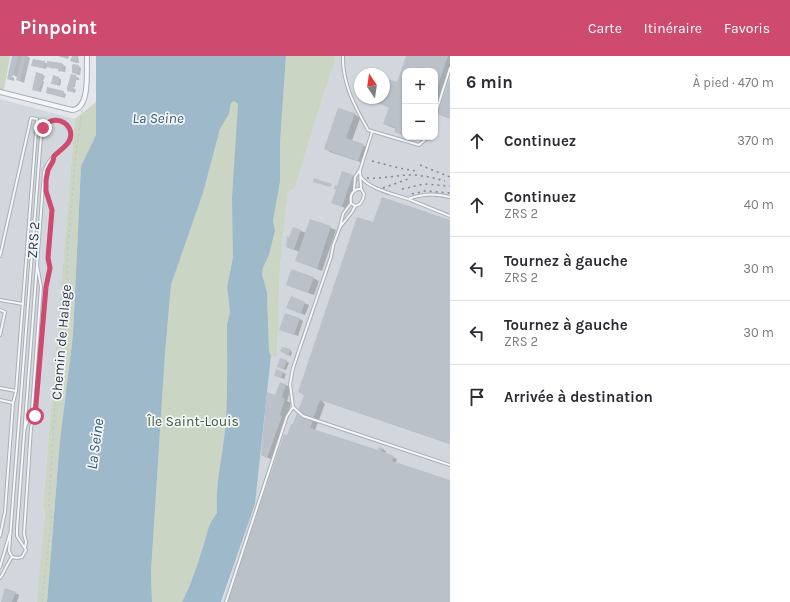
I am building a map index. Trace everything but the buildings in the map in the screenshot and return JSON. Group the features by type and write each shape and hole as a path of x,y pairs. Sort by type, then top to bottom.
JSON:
{"street":[{"path":"0,92 77,110 82,106 86,96 87,56"}],"lane":[{"path":"343,56 344,75 349,91 355,107 368,130 419,145 425,140"},
{"path":"438,106 450,68"},
{"path":"0,256 31,118 37,119 16,391 13,403 5,512 0,536"},
{"name":"ZRS 2","path":"12,557 9,551 41,136 45,125 56,120 60,120 67,125 71,136 69,142 48,162 44,172 17,528 18,536 25,548"},
{"path":"372,132 360,170 355,177 354,191 350,198 351,203 343,214 294,368 290,384 293,407 303,416 450,465"},
{"path":"0,578 5,572 12,557 22,557 25,553 26,542 24,534 31,428 36,409 46,287 50,268 48,258 52,210 46,191 46,180 48,170 54,156"},
{"path":"340,227 355,206 360,204 363,199 364,194 361,189 360,170"},
{"path":"361,177 364,182 379,189 450,216"},
{"path":"354,191 358,188 361,189"},
{"path":"408,199 417,196 441,195 450,197"},
{"path":"351,203 355,206"},
{"name":"ZRS 2","path":"24,432 32,409 41,287 37,262"},
{"path":"0,300 23,304"},
{"path":"0,310 5,312 0,335"},
{"path":"0,388 16,391"},
{"path":"0,400 13,403"},
{"path":"226,602 287,416 293,407"},
{"name":"ZRS 2","path":"0,567 11,528"}],"path":[{"name":"Chemin de Halage","path":"42,602 52,514 49,505 55,404 65,326 70,224 76,152 82,106"}],"shaded area":[{"path":"334,56 450,56 450,602 222,602 255,504 271,356 277,356 280,267 288,192 295,188 325,89 335,63"},
{"path":"0,99 75,119 43,506 45,513 39,602 0,602"}],"green space":[{"path":"0,56 10,56 4,90 0,89"},
{"path":"286,56 334,56 335,63 325,89 295,188 288,192 280,267 277,357 271,356 269,352 267,292 262,274 269,255 275,231 273,221 280,182 280,143"},
{"name":"Île Saint-Louis","path":"234,101 238,104 233,257 227,287 230,312 227,324 227,405 218,482 217,513 209,526 194,575 182,602 152,602 151,572 171,285 203,193 220,129 229,114 231,103"},
{"path":"96,102 96,135 81,166 73,335 60,440 47,602 37,602 45,513 43,506 75,119"}],"water":[{"name":"La Seine","path":"96,56 286,56 280,143 280,182 273,221 275,231 269,255 262,274 267,292 269,351 271,356 255,504 221,602 182,602 194,575 209,526 217,513 218,482 227,404 227,324 230,312 227,287 233,257 232,199 238,104 234,101 231,103 229,114 220,129 203,193 171,285 151,572 152,602 47,602 60,440 73,335 81,166 96,135"}],"railway":[{"path":"372,161 416,171"},
{"path":"420,165 450,177"},
{"path":"367,178 415,175 445,181"},
{"path":"383,188 408,179"},
{"path":"402,189 424,184 450,186"},
{"path":"412,194 425,191 450,193"}],"route":[{"path":"35,416 46,287 50,268 48,258 52,210 46,191 46,180 48,170 54,156 69,142 71,136 67,125 60,120 52,120 43,128"}]}
